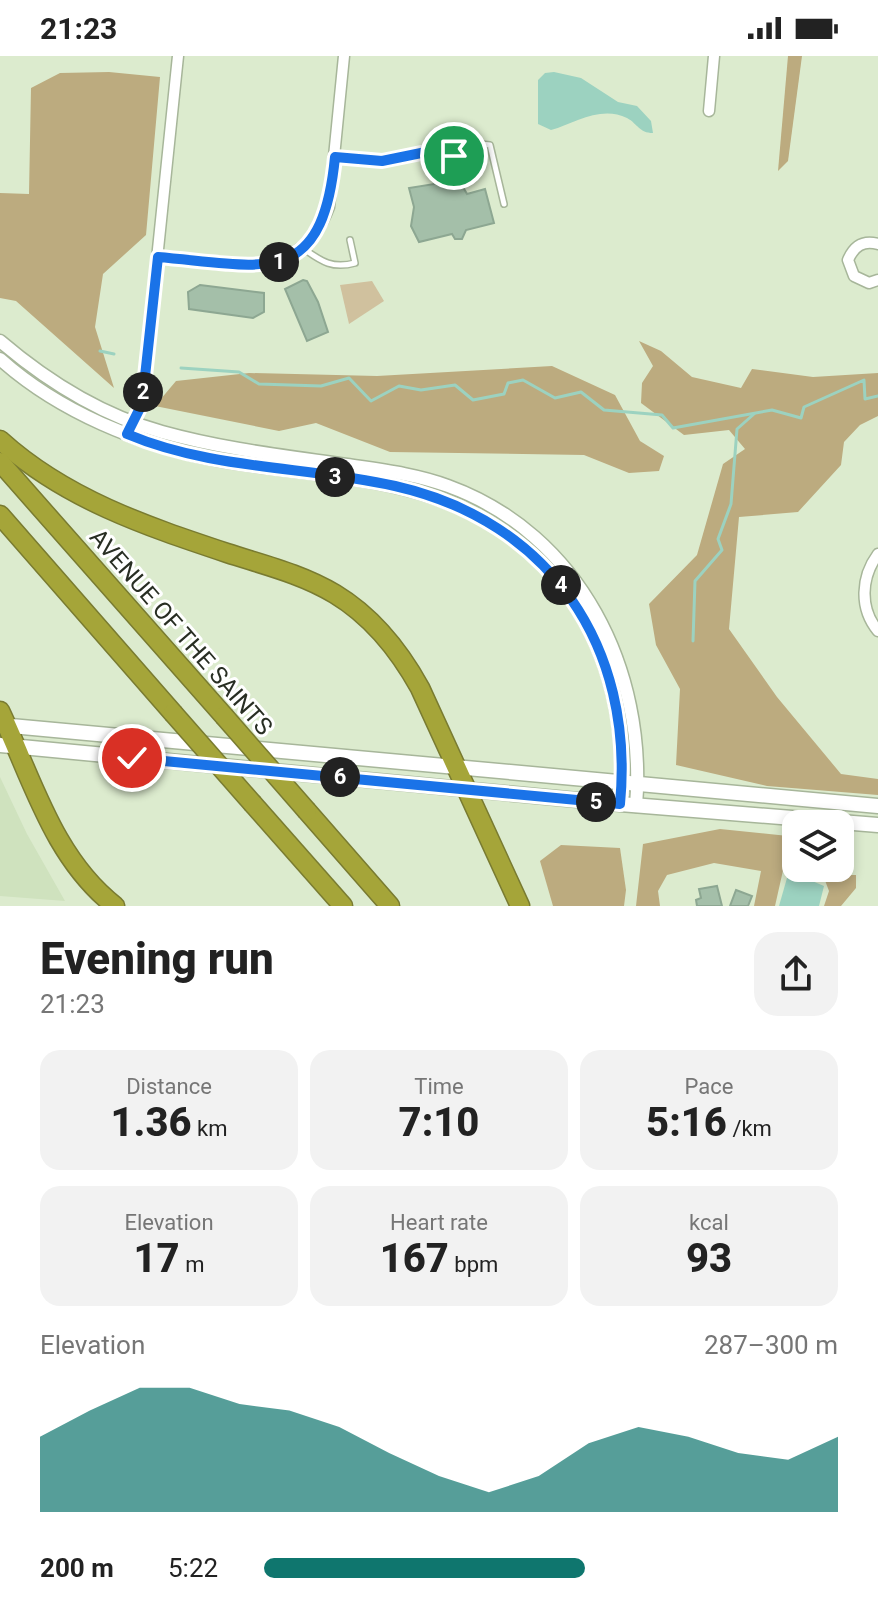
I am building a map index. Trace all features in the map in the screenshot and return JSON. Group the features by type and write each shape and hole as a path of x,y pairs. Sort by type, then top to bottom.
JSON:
{"highway":[{"path":"0,440 63,486 117,514 307,580 349,603 380,630 401,656 460,770 520,906"},
{"name":"AVENUE OF THE SAINTS","path":"0,462 390,906"},
{"path":"0,515 343,906"},
{"path":"2,720 9,746 65,851 84,877 115,906"}],"main road":[{"path":"2,720 460,770 878,806"},
{"path":"9,746 636,806 878,825"}],"street":[{"path":"130,428 142,404 178,56"},
{"path":"158,257 254,265 280,262 304,249 321,229 329,207 344,56"},
{"path":"709,111 714,56"},
{"path":"878,244 866,242 858,245 848,260 854,276 869,283 878,280"},
{"path":"0,341 56,384 130,428"},
{"path":"0,359 49,395 130,428 232,448 413,476 483,501 514,520 563,565 588,597 611,638 622,667 639,770 620,804"},
{"path":"878,554 868,571 864,593 868,614 878,631"},
{"path":"630,786 636,806"}],"lane":[{"path":"335,157 382,161 455,145 490,145 504,204"},
{"path":"426,152 432,162 443,165 454,156 455,145"},
{"path":"304,249 331,266 350,265 355,263 350,240"}],"shaded area":[{"path":"788,56 802,56 788,161 778,171"},
{"path":"109,72 160,77 146,235 103,274 95,327 114,388 16,301 0,298 0,193 29,194 31,88 60,73"},
{"path":"372,281 384,301 349,324 340,285"},
{"path":"639,341 661,351 692,377 741,388 752,369 813,377 878,373 878,416 860,425 844,442 841,465 798,512 739,517 729,629 777,697 841,774 878,779 878,795 767,786 676,765 680,689 656,645 649,604 697,555 723,464 745,449 729,430 684,435 641,403 642,383 653,366"},
{"path":"552,366 615,395 640,441 664,456 659,471 629,473 584,455 390,452 316,423 279,431 155,406 176,381 249,373 377,376"},
{"path":"0,777 27,834 65,901 0,896"},
{"path":"720,829 782,835 782,875 775,906 754,906 761,871 714,863 667,875 658,891 660,906 636,906 643,844"},
{"path":"561,845 620,848 626,890 624,906 553,906 540,861"},
{"path":"856,875 856,888 841,906 824,906 829,891 826,882 854,882"}],"water":[{"path":"545,73 581,78 618,102 637,106 651,121 653,133 642,130 627,118 608,113 588,116 551,130 538,124 538,80"},
{"path":"786,882 814,882 824,886 819,906 779,906"}],"building":[{"path":"459,180 467,194 485,189 494,223 466,230 462,239 455,239 452,234 419,242 411,226 414,207 409,188"},
{"path":"307,281 318,302 328,332 307,341 285,289"},
{"path":"200,285 264,293 264,312 253,318 189,309 188,292"},
{"path":"717,886 722,906 697,906 696,900 701,898 699,889"},
{"path":"736,890 752,896 748,906 730,906"}],"waterway":[{"path":"100,351 114,354"},
{"path":"181,368 239,372 259,384 321,386 349,378 371,401 399,386 421,390 455,385 473,400 504,394 508,383 523,380 555,398 581,392 604,410 662,415 673,428 772,410 801,418 804,407 864,380 865,399 878,396"},
{"path":"693,641 695,581 722,550 718,539 731,504 737,429 754,414"}],"route":[{"path":"132,758 620,804 623,771 618,718 602,652 586,619 558,581 525,548 487,521 456,505 421,493 217,460 127,434 142,404 158,257 254,265 280,262 304,249 321,229 329,207 335,157 382,161 426,152 432,162 443,165 454,156"}]}
